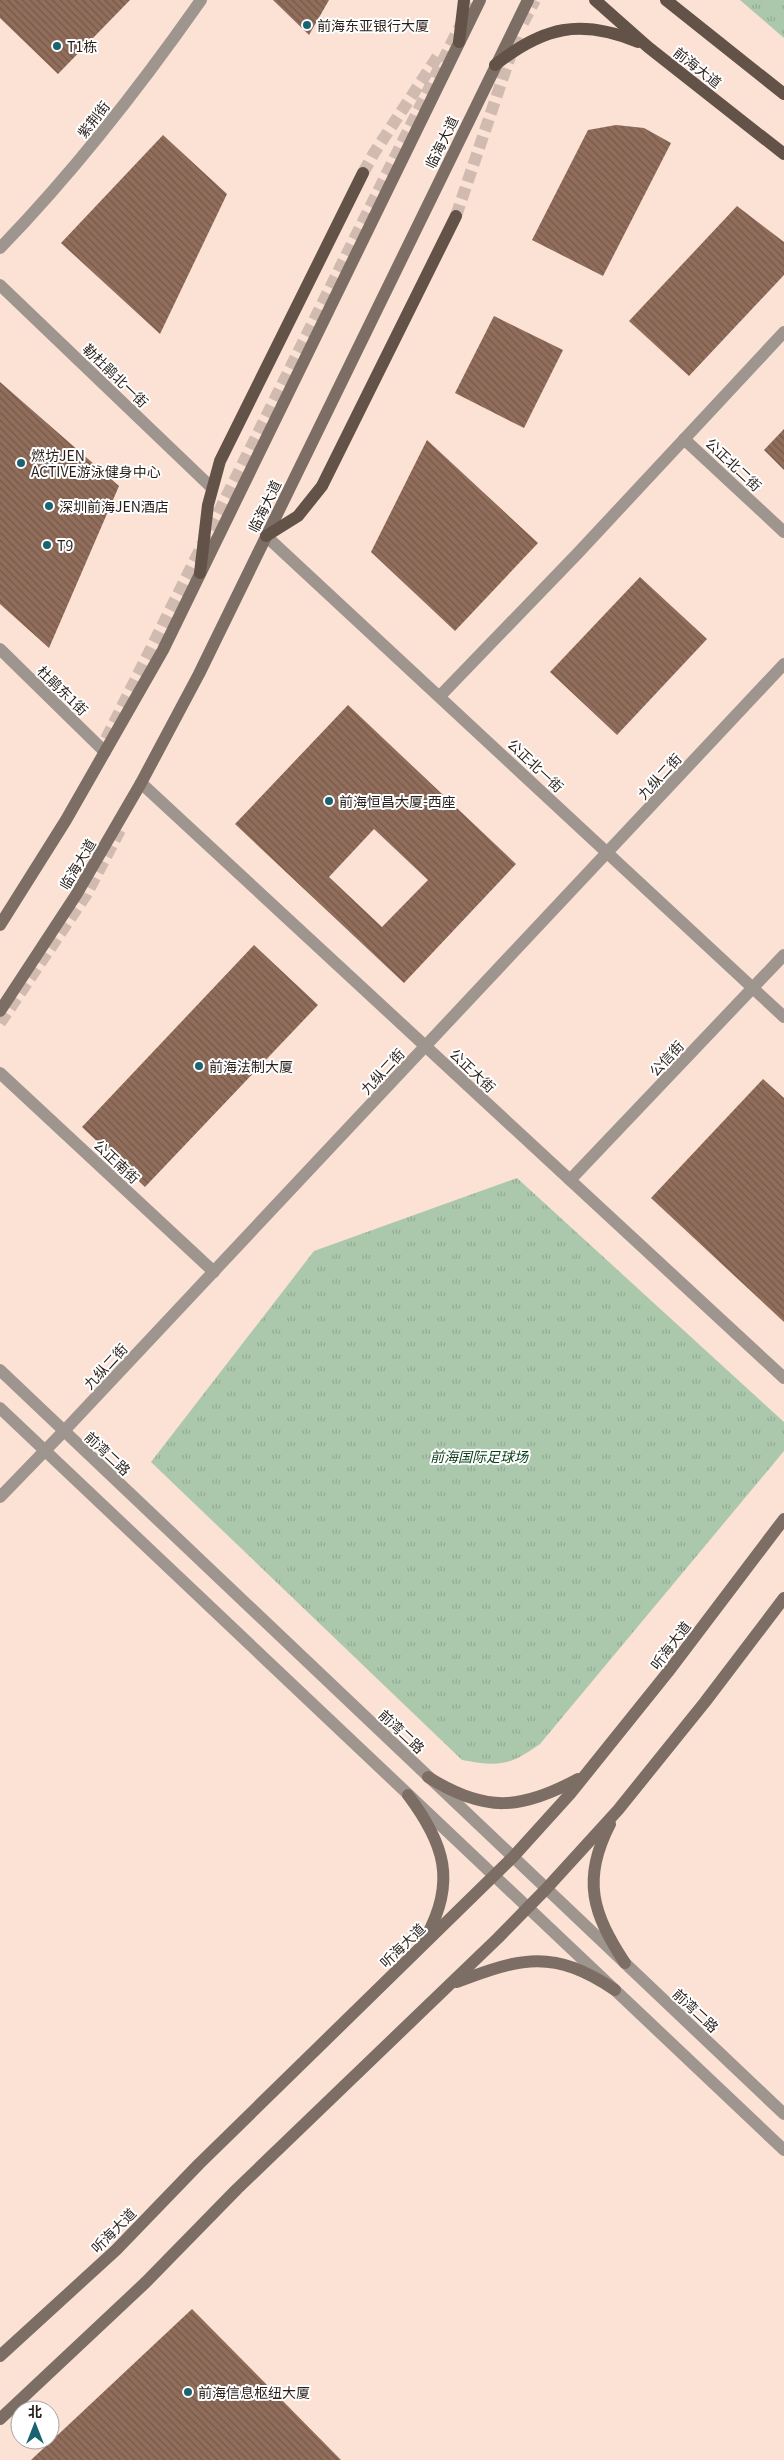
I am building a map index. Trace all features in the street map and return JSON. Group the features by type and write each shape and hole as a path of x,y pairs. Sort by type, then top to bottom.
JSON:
{"main road":[{"path":"459,42 464,0"},
{"name":"临海大道","path":"0,925 105,752 163,650 480,0"},
{"name":"临海大道","path":"0,1011 76,895 141,783 199,674 528,0"},
{"name":"前海大道","path":"595,0 648,47 784,154"},
{"path":"670,2 784,94"},
{"path":"495,65 529,41 547,33 566,28 604,31 648,47"},
{"path":"200,573 211,487 226,448 363,173"},
{"path":"266,536 298,516 322,486 456,216"},
{"name":"听海大道","path":"0,2356 116,2250 198,2164 513,1857 585,1775 668,1672 784,1518"},
{"path":"0,2419 146,2282 237,2189 528,1908 618,1810 705,1702 784,1598"},
{"path":"428,1777 446,1788 470,1798 508,1804 529,1801 552,1793 585,1775"},
{"path":"408,1794 426,1819 434,1835 441,1852 444,1872 439,1907 420,1948"},
{"path":"618,1810 596,1856 593,1893 602,1926 625,1963"},
{"path":"450,1985 502,1966 531,1960 550,1961 570,1966 591,1974 615,1990"}],"street":[{"name":"紫荆街","path":"0,248 44,203 94,142 200,0"},
{"name":"勒杜鹃北一街","path":"0,285 211,487"},
{"path":"440,696 578,553 784,332"},
{"name":"公正北二街","path":"684,439 784,532"},
{"name":"公正北一街","path":"266,536 784,1017"},
{"name":"杜鹃东1街","path":"0,649 105,752"},
{"name":"九纵二街","path":"0,1497 214,1272 784,664"},
{"name":"公正大街","path":"141,783 784,1378"},
{"name":"公信街","path":"570,1180 784,955"},
{"name":"公正南街","path":"0,1073 214,1272"},
{"name":"前湾二路","path":"0,1370 784,2114"},
{"path":"0,1408 784,2150"}],"green space":[{"path":"740,0 784,0 784,38"},
{"name":"前海国际足球场","path":"517,1178 784,1422 784,1451 540,1744 511,1761 485,1764 462,1760 151,1462 314,1251"}],"building":[{"name":"T1栋","path":"0,0 130,0 58,74 0,18"},
{"name":"前海东亚银行大厦","path":"273,0 329,0 309,35"},
{"path":"616,125 644,128 671,143 603,276 532,240 588,130"},
{"path":"163,135 227,194 160,334 61,243"},
{"path":"737,206 784,242 784,275 689,376 629,321"},
{"path":"494,316 563,350 524,428 455,393"},
{"name":"T9","path":"0,382 119,486 49,648 0,604"},
{"path":"784,429 784,470 764,450"},
{"path":"427,440 538,543 455,631 371,552"},
{"path":"640,577 707,639 617,735 550,672"},
{"path":"348,705 516,864 404,983 235,824","holes":["374,829 428,880 382,927 329,877"]},
{"name":"前海法制大厦","path":"254,945 318,1005 145,1187 82,1127"},
{"path":"763,1079 784,1098 784,1322 651,1198"},
{"name":"前海信息枢纽大厦","path":"192,2309 341,2460 31,2460 42,2450 60,2450 60,2433"}],"tunnel":[{"path":"106,739 473,0"},
{"path":"523,23 535,0"},
{"path":"456,216 517,36"},
{"path":"363,173 374,153 438,56"},
{"path":"0,1023 86,895 120,830"}],"place":[{"name":"前海东亚银行大厦","path":"307,25"},
{"name":"T1栋","path":"57,46"},
{"name":"燃坊JEN ACTIVE游泳健身中心","path":"21,463"},
{"name":"深圳前海JEN酒店","path":"49,506"},
{"name":"T9","path":"47,545"},
{"name":"前海恒昌大厦-西座","path":"329,801"},
{"name":"前海法制大厦","path":"199,1066"},
{"name":"前海信息枢纽大厦","path":"188,2392"}]}
